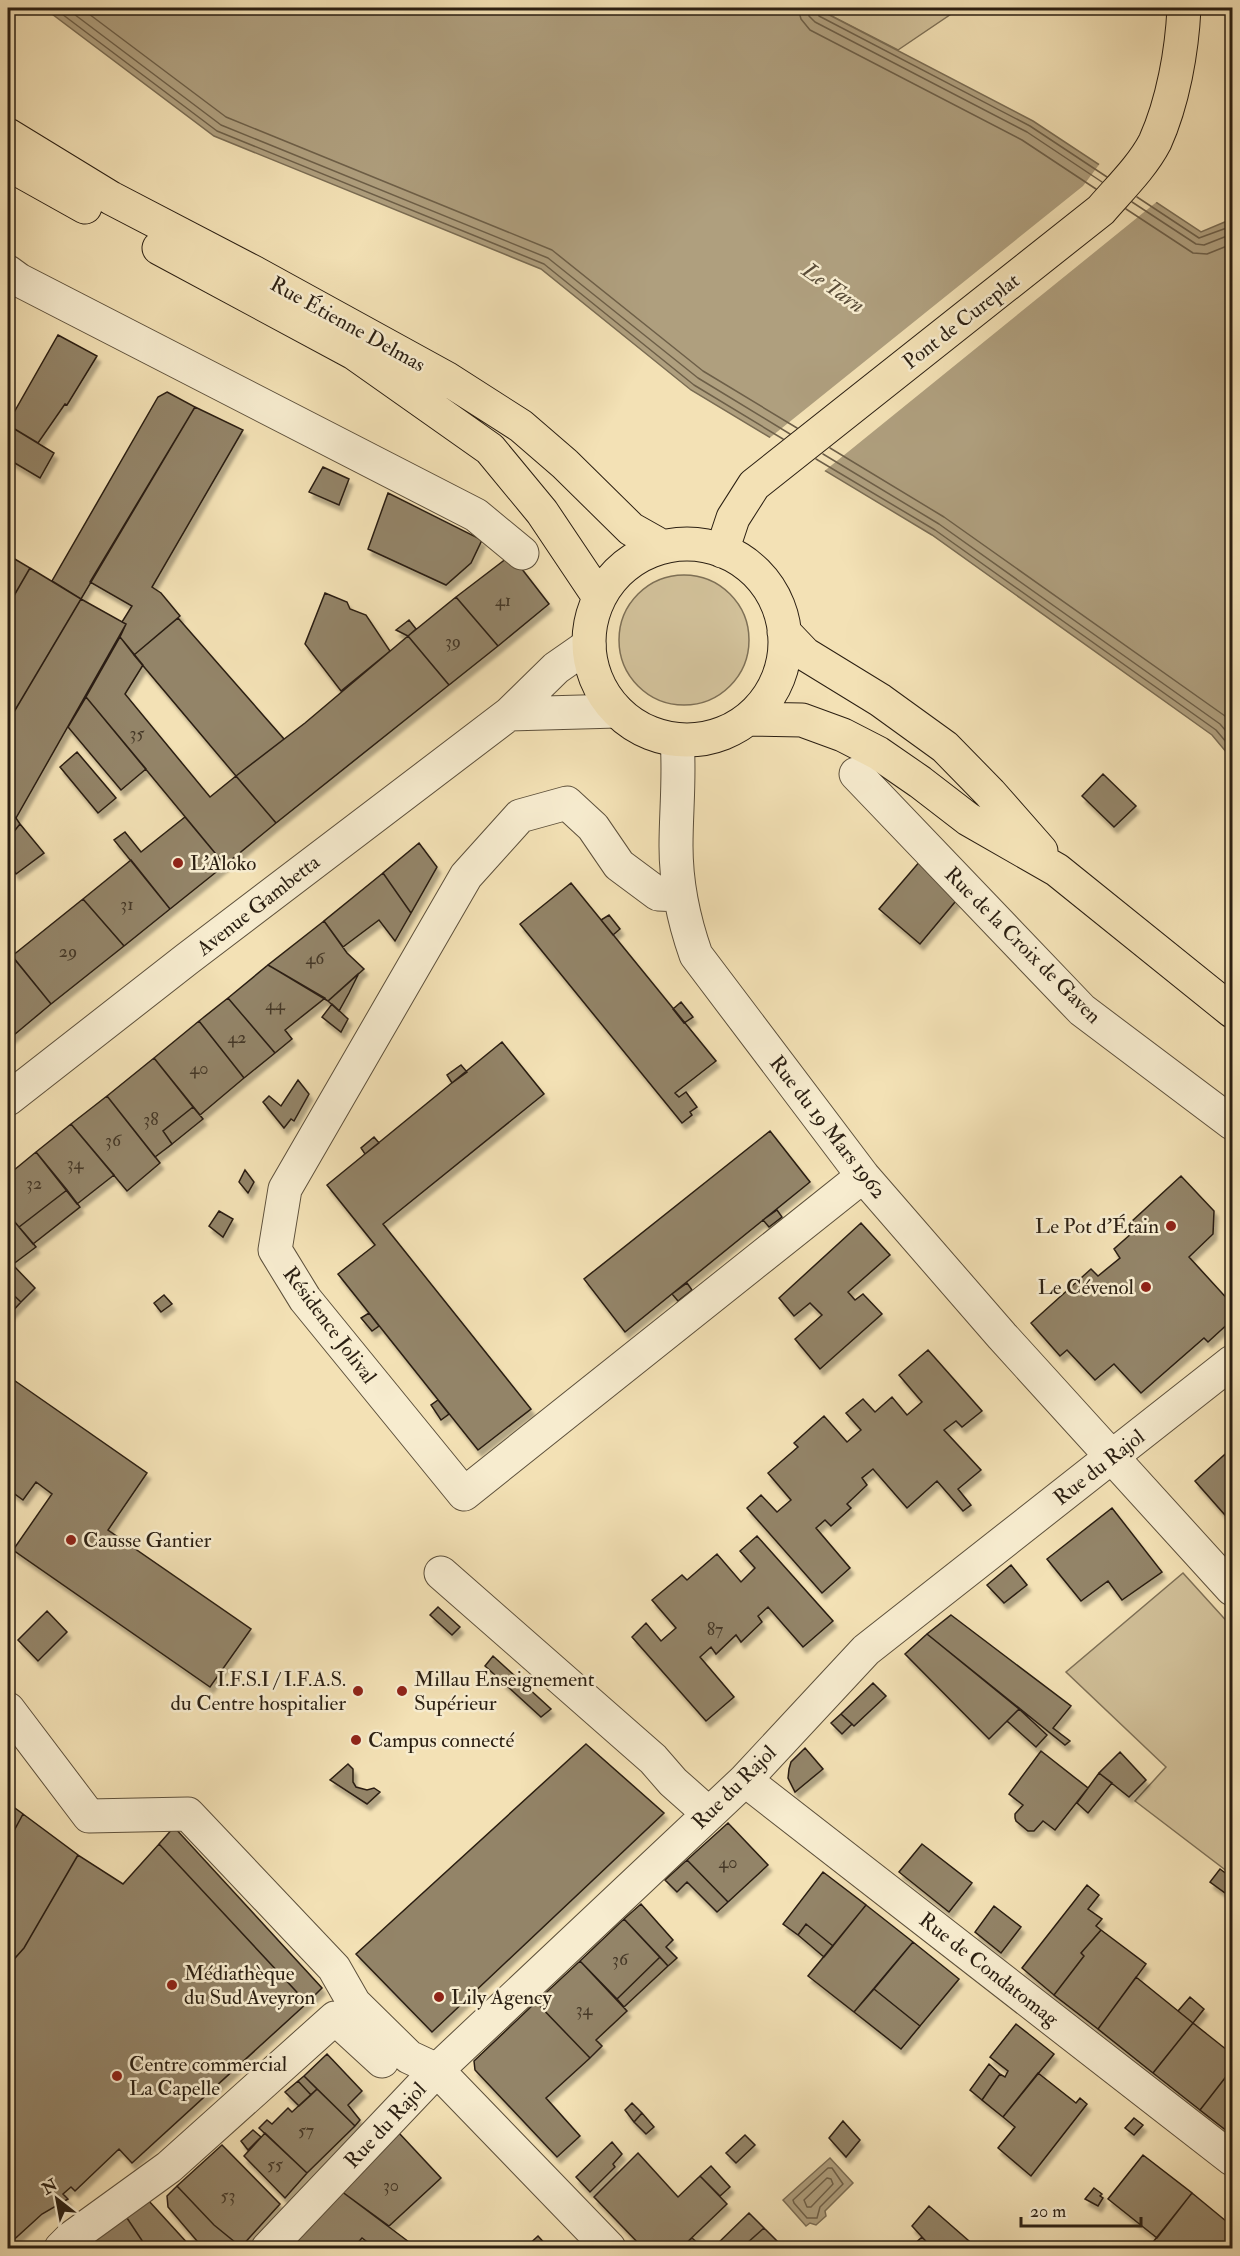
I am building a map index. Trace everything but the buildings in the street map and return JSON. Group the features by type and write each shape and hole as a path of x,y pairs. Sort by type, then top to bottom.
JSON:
{"main road":[{"name":"Pont de Cureplat","path":"722,550 733,518 754,485 1101,210 1132,174 1154,142 1172,90 1183,37 1184,8"},
{"name":"Rue Étienne Delmas","path":"8,135 111,198 255,273 446,378 521,426 566,464 631,529 663,547"},
{"name":"Rue Étienne Delmas","path":"8,164 178,259 354,353 490,449 542,512 599,597"},
{"path":"693,544 722,550 738,558 765,582 777,606 784,632 784,651 773,689 748,719 726,732 702,739 677,740 644,731 616,711 596,680 591,663 589,628 599,597 626,565 643,554 663,547 693,544"},
{"path":"784,632 805,654 880,700 945,747 990,793 1057,870"},
{"path":"748,719 802,720 843,735 878,753 968,819 1057,870 1233,1011"}],"street":[{"path":"8,272 19,280 476,515 522,553"},
{"name":"Avenue Gambetta","path":"8,1100 187,959 509,714 556,669 589,645"},
{"path":"509,714 616,711"},
{"name":"Rue du 19 Mars 1962","path":"677,740 679,766 676,849 680,895 685,923 696,956 863,1176 1111,1457 1233,1589"},
{"name":"Rue de la Croix de Gaven","path":"856,774 1082,1010 1233,1123"},
{"name":"Résidence Jolival","path":"680,895 658,894 619,865 593,827 567,803 520,816 466,876 285,1189 275,1250 305,1299 464,1494 863,1176"},
{"name":"Rue du Rajol","path":"268,2248 437,2070 745,1780 866,1650 1233,1362"},
{"path":"441,1574 653,1759 709,1814"},
{"path":"8,1709 89,1816 188,1814 334,1968 354,2003 409,2057 437,2070 609,2248"},
{"name":"Rue de Condatomag","path":"745,1780 1233,2159"},
{"path":"61,2248 71,2238 169,2167 335,2018 398,2076 437,2070"}],"shaded area":[{"path":"816,8 960,8 898,50"},
{"path":"684,575 709,580 730,594 744,615 749,640 744,665 730,686 709,700 684,705 659,700 638,686 624,665 619,640 624,615 638,594 659,580"},
{"path":"1183,1573 1232,1627 1232,1875 1135,1801 1166,1767 1066,1672"}],"water":[{"name":"Le Tarn","path":"44,8 816,8 1033,121 1201,232 1232,219 1232,759 1212,735 932,535 691,390 541,269 214,136"},
{"path":"830,2158 853,2183 825,2211 826,2216 816,2225 810,2223 806,2226 783,2200"}],"pier":[{"path":"1101,162 1159,200 822,473 767,440 1083,186"}],"place":[{"name":"L'Aloko","path":"178,863"},
{"name":"Le Pot d'Étain","path":"1171,1226"},
{"name":"Le Cévenol","path":"1146,1287"},
{"name":"Causse Gantier","path":"71,1540"},
{"name":"I.F.S.I / I.F.A.S. du Centre hospitalier","path":"358,1691"},
{"name":"Millau Enseignement Supérieur","path":"402,1691"},
{"name":"Campus connecté","path":"356,1740"},
{"name":"Médiathèque du Sud Aveyron","path":"172,1985"},
{"name":"Lily Agency","path":"439,1997"},
{"name":"Centre commercial La Capelle","path":"117,2076"}]}
